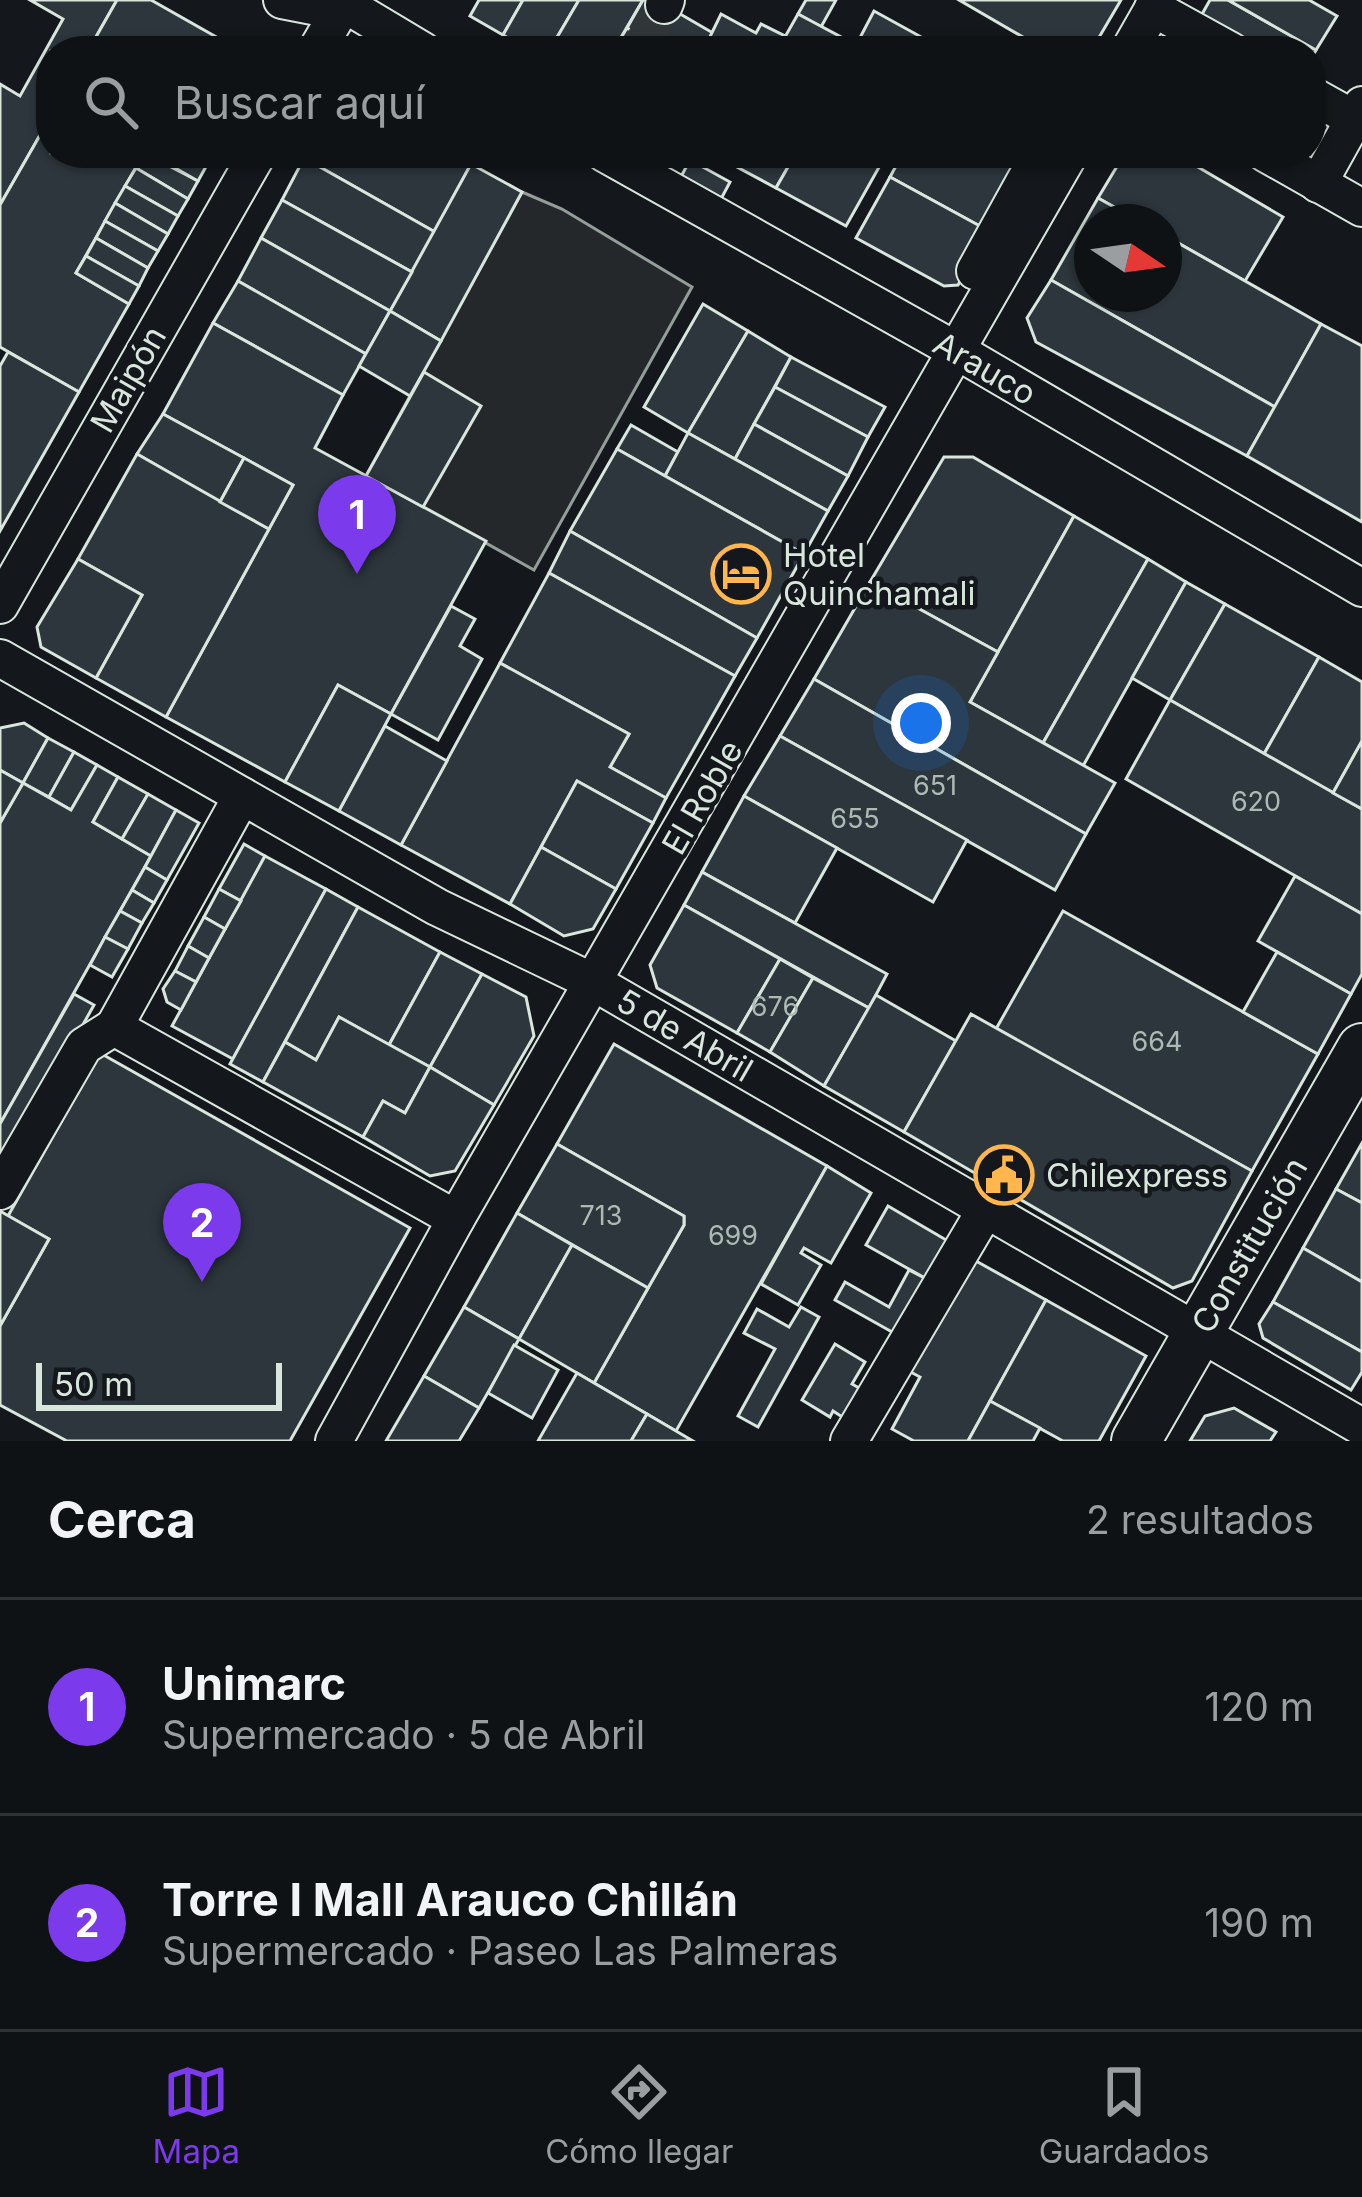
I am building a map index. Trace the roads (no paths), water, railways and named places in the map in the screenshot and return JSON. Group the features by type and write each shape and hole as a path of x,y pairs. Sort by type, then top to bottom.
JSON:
{"main road":[{"name":"Constitución","path":"1136,1441 1362,1048"}],"street":[{"path":"282,0 318,7 342,2 398,36"},
{"path":"324,36 342,2"},
{"path":"1138,36 1156,4 1207,36"},
{"path":"1318,184 1358,112 1326,100"},
{"name":"Maipón","path":"0,605 249,168"},
{"name":"Arauco","path":"631,168 957,351 1362,588"},
{"path":"973,274 1036,168"},
{"name":"El Roble","path":"334,1441 456,1219 1061,168"},
{"path":"1291,168 1362,208"},
{"name":"5 de Abril","path":"0,658 437,907 595,983 1362,1427"},
{"path":"0,1191 85,1046 114,1027 242,796"},
{"path":"114,1027 456,1219"},
{"path":"849,1441 986,1209"}],"tunnel":[{"path":"646,36 664,5"}],"place":[{"name":"Unimarc","path":"357,574"},
{"name":"Hotel Quinchamali","path":"741,574"},
{"name":"Chilexpress","path":"1004,1175"},
{"name":"Torre I Mall Arauco Chillán","path":"202,1282"}]}
